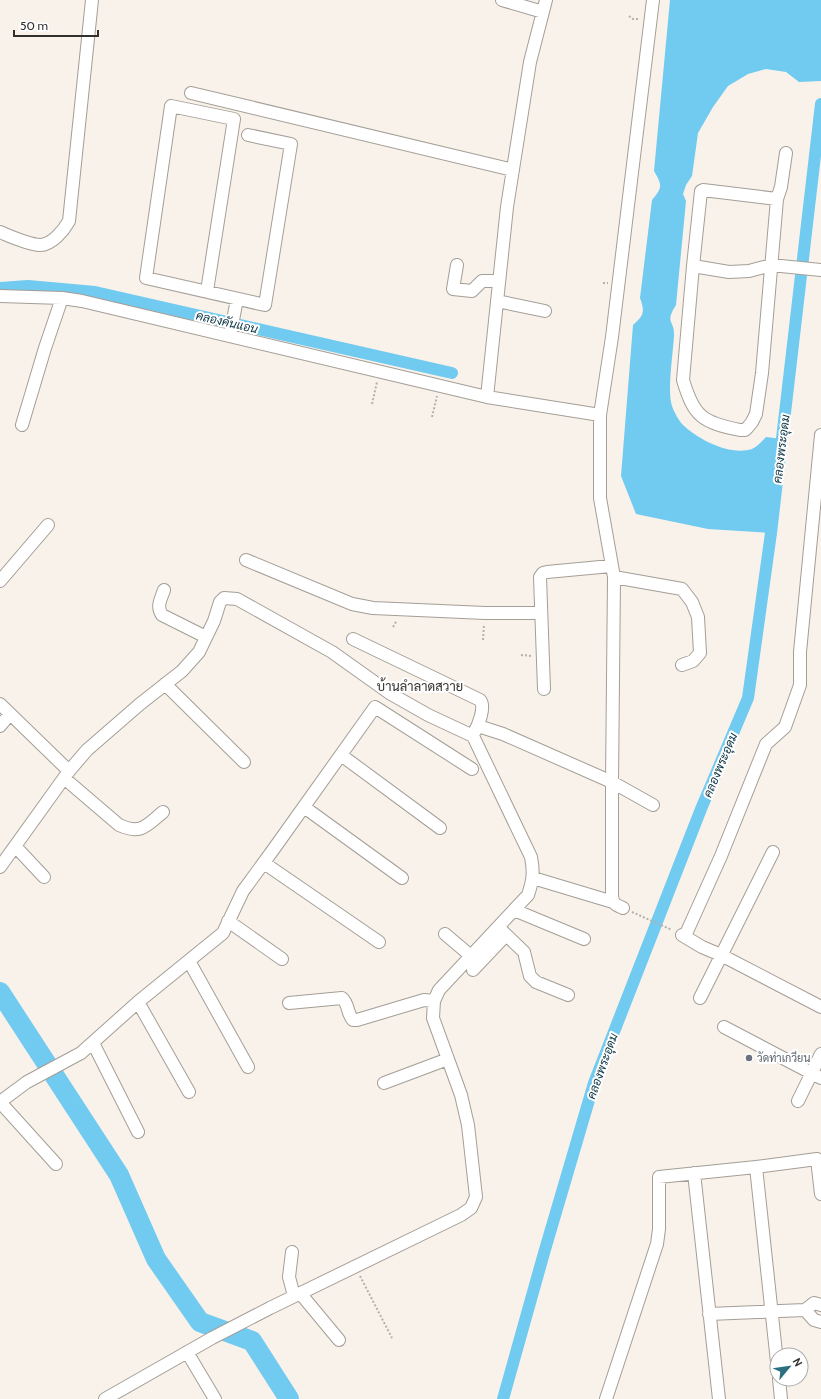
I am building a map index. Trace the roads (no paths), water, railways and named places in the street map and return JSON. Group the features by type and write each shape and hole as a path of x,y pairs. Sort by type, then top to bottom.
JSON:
{"street":[{"path":"0,232 24,241 42,245 54,239 64,229 69,221 92,0"},
{"path":"488,397 507,207 530,62 544,6 502,0"},
{"path":"613,902 613,572 600,498 600,415 613,329 653,0"},
{"path":"191,93 513,170"},
{"path":"207,291 234,119 171,106 146,278 265,305 291,144 248,135"},
{"path":"777,199 703,190 701,191 683,380 688,396 698,414 710,422 740,430 745,430 748,427 756,414 774,266 777,199 781,187 786,153"},
{"path":"457,265 453,289 472,291 482,281 499,281"},
{"path":"693,266 730,272 749,271 774,266 821,270"},
{"path":"1,292 82,301 488,397 600,415"},
{"path":"22,425 62,298"},
{"path":"230,336 237,299"},
{"path":"497,301 545,311"},
{"path":"821,435 800,652 800,685 785,727 766,744 721,856 684,936 702,947 721,955 821,1007"},
{"path":"0,581 48,525"},
{"path":"246,560 352,604 372,608 541,613"},
{"path":"544,689 540,577 543,573 613,572 682,589 692,602 698,617 700,653 693,661 682,665"},
{"path":"164,590 159,604 159,611 162,616 206,637"},
{"path":"0,867 67,774 87,750 140,704 182,671 194,657 214,622 220,602 224,598 237,599 332,652 391,694 428,715 475,731 503,734 612,782 653,805"},
{"path":"353,639 480,700 483,706 475,731 531,857 533,878 528,895 514,910 502,931 473,970"},
{"path":"165,684 244,762"},
{"path":"0,704 67,774 119,825 128,829 137,830 145,827 163,812"},
{"path":"56,1164 0,1102 27,1082 81,1053 138,1002 223,933 243,891 375,707 472,769"},
{"path":"0,726 10,714"},
{"path":"341,755 440,828"},
{"path":"304,807 402,878"},
{"path":"15,846 44,877"},
{"path":"700,998 773,852"},
{"path":"264,862 379,942"},
{"path":"533,878 613,902 623,908"},
{"path":"514,910 584,939"},
{"path":"228,921 282,959"},
{"path":"105,1399 238,1324 461,1215 471,1208 476,1197 468,1125 462,1094 433,1018 434,1001 439,990 471,956 502,931"},
{"path":"502,931 524,952 530,976 536,982 568,995"},
{"path":"445,934 471,956"},
{"path":"189,961 248,1068"},
{"path":"289,1003 342,998 345,1001 351,1018 357,1020 424,1000 434,1001"},
{"path":"138,1002 190,1092"},
{"path":"724,1027 817,1076"},
{"path":"93,1043 138,1132"},
{"path":"798,1101 817,1076 821,1054"},
{"path":"384,1083 448,1059"},
{"path":"606,1399 657,1244 659,1229 659,1177 817,1159 821,1194"},
{"path":"756,1167 775,1347"},
{"path":"694,1173 719,1399"},
{"path":"292,1252 289,1277 297,1294 339,1340"},
{"path":"709,1314 805,1310 814,1303 821,1305"},
{"path":"805,1310 814,1320 821,1322"},
{"path":"187,1352 215,1399"},
{"path":"780,1387 781,1399"}],"water":[{"path":"670,0 821,0 821,81 799,82 786,72 766,69 748,74 728,86 713,107 698,133 692,176 686,185 683,194 686,201 676,305 670,319 674,336 670,392 672,406 678,419 683,425 706,441 734,450 743,451 752,449 766,437 782,439 771,533 708,529 636,514 621,476 633,325 641,316 643,310 640,298 652,200 660,189 659,180 654,171"}],"waterway":[{"name":"คลองพระอุดม","path":"503,1399 594,1083 701,809 748,698 771,533 821,104"},
{"name":"คลองคันแอน","path":"0,288 28,286 95,292 452,373"},
{"path":"0,992 119,1175 156,1259 200,1322 252,1341 289,1399"}],"place":[{"name":"วัดท่าเกวียน","path":"749,1058"}],"district":[{"name":"บ้านลำลาดสวาย","path":"420,686"}]}
